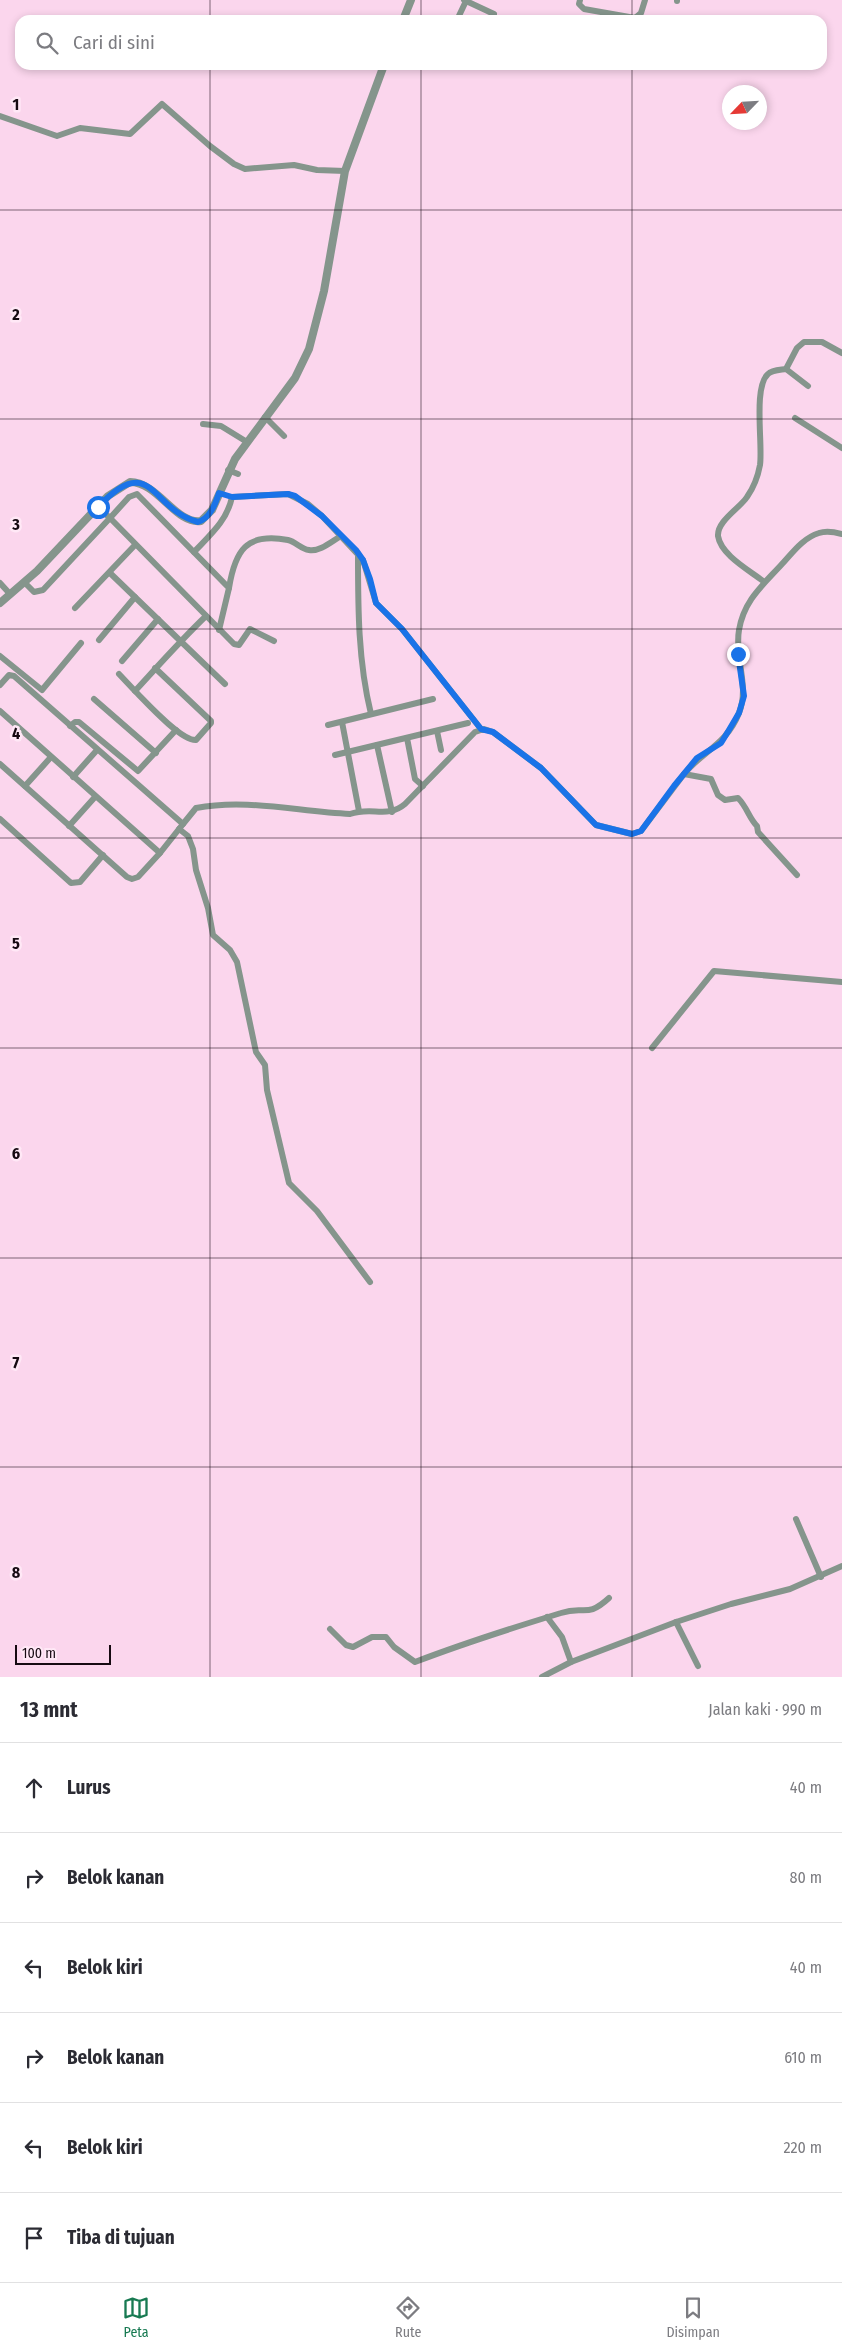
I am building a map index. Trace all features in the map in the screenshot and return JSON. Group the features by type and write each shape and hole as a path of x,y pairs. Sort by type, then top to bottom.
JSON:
{"street":[{"path":"404,15 411,0"},
{"path":"460,15 465,0 494,14"},
{"path":"580,0 580,4 584,9 618,15"},
{"path":"639,15 641,13 644,0"},
{"path":"0,603 24,582 116,490 130,482 142,484 170,500 183,515 198,522 207,517 212,510 228,470 264,417 295,378 310,349 324,291 345,170 382,70"},
{"path":"0,116 57,136 80,128 120,134 136,131 162,104 210,146 234,164 245,169 294,165 317,170 345,170"},
{"path":"786,369 797,348 808,341 822,342 842,353"},
{"path":"763,581 725,550 718,534 720,527 747,498 757,476 760,463 760,399 766,375 772,371 786,369 808,386"},
{"path":"264,417 284,436"},
{"path":"795,418 842,448"},
{"path":"203,424 221,426 246,442"},
{"path":"228,470 238,474"},
{"path":"219,493 232,497 279,493 295,496 322,516 358,554 366,567 376,603 402,629 481,729 493,732 541,768 596,825 632,834 641,831 697,758 721,743 739,713 744,696 738,654 738,631 744,610 763,581 796,547 812,536 821,532 842,534"},
{"path":"24,582 34,592 43,590 129,497 137,494 229,588"},
{"path":"194,552 222,521 232,497"},
{"path":"98,507 236,646 239,645 250,629 274,641"},
{"path":"219,630 237,556 248,544 256,541 288,540 303,548 315,550 341,536"},
{"path":"75,608 110,573 135,544"},
{"path":"358,554 360,649 364,686 371,714"},
{"path":"110,573 225,684"},
{"path":"0,584 10,594"},
{"path":"99,640 135,597"},
{"path":"135,691 180,641 206,616"},
{"path":"122,661 158,619"},
{"path":"0,656 42,690 82,643"},
{"path":"118,674 176,730 191,740 196,740 211,722 156,668"},
{"path":"0,684 12,675 181,827 191,841 213,935 230,950 237,962 256,1052 265,1065 267,1090 289,1183 317,1212 370,1282"},
{"path":"94,699 156,753"},
{"path":"328,725 434,699"},
{"path":"0,711 160,853"},
{"path":"70,726 75,722 80,722 138,771 176,730"},
{"path":"342,722 359,811"},
{"path":"335,755 468,723"},
{"path":"0,764 102,855 132,879 138,877 160,853 190,813 199,807 263,806 350,814 359,811 392,812 405,804 475,732 481,729"},
{"path":"437,731 441,750"},
{"path":"407,738 415,779 423,786"},
{"path":"377,745 392,812"},
{"path":"73,777 97,750"},
{"path":"25,786 51,757"},
{"path":"684,774 710,779 718,795 725,800 738,798 751,820 757,826 758,832 797,875"},
{"path":"69,826 95,797"},
{"path":"0,820 71,883 80,882 102,855"},
{"path":"652,1048 714,971 842,982"},
{"path":"796,1519 821,1576"},
{"path":"542,1677 572,1662 676,1622 731,1604 790,1588 842,1566"},
{"path":"330,1629 346,1645 352,1648 372,1637 386,1637 394,1647 415,1662 441,1650 569,1610 595,1610 610,1598"},
{"path":"547,1617 562,1637 572,1662"},
{"path":"676,1622 698,1666"}],"route":[{"path":"98,507 108,496 130,482 142,484 149,488 183,515 198,522 207,517 219,493 232,497 288,494 308,504 356,550 366,567 376,603 402,629 481,729 493,732 541,768 574,800 596,825 610,830 632,834 641,831 697,758 721,743 739,713 744,696 738,654"}]}
